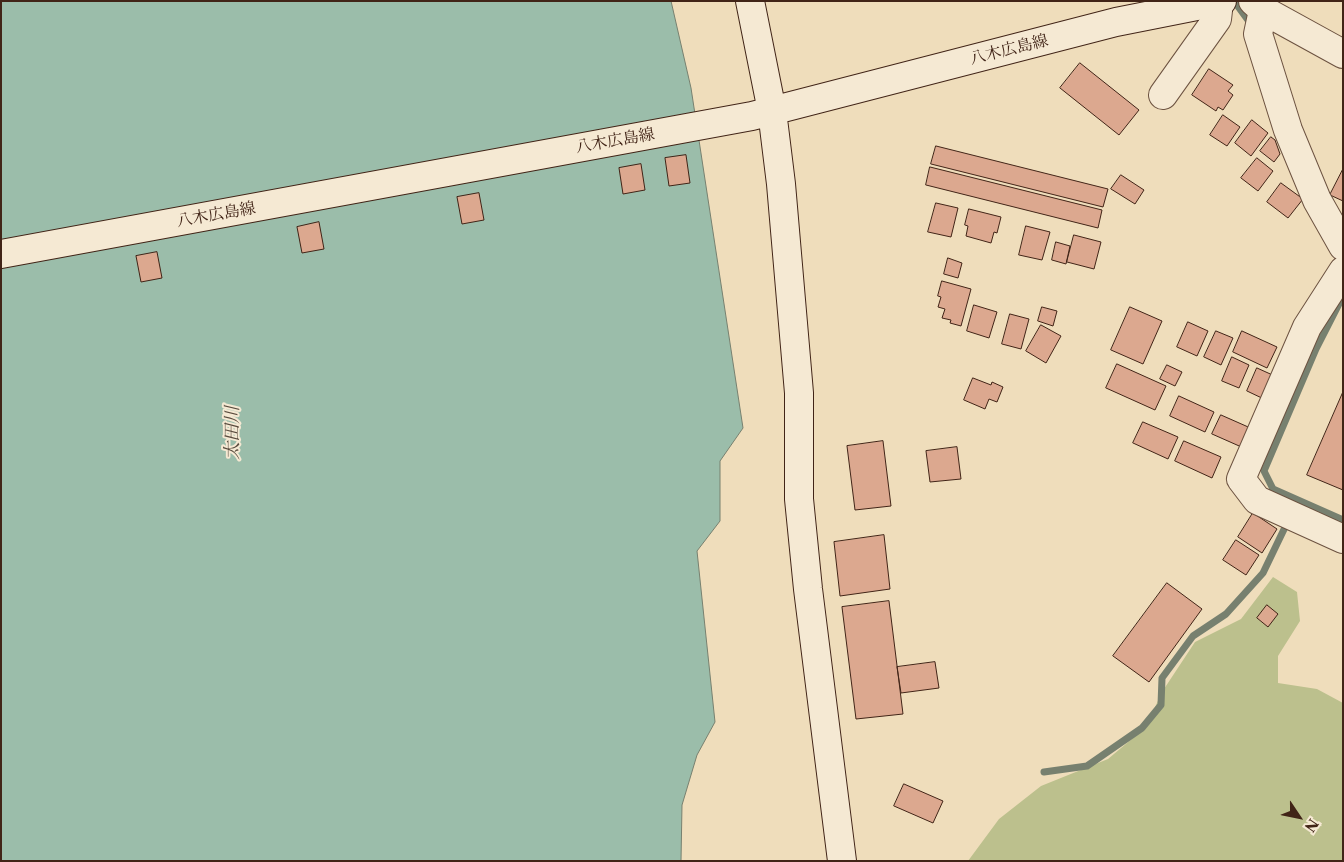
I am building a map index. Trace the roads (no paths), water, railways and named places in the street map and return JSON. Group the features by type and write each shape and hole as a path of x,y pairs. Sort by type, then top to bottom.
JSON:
{"street":[{"path":"750,1 772,111 781,184 799,393 799,499 808,589 842,861"},
{"path":"1163,95 1217,19 1221,2"},
{"name":"八木広島線","path":"1,254 731,120 1116,22 1221,2"},
{"path":"1343,54 1258,6 1258,34 1288,130 1317,200 1343,246"},
{"path":"1343,271 1306,327 1241,479 1257,500 1343,539"}],"water":[{"name":"太田川","path":"1,1 671,1 691,88 743,428 720,461 720,521 697,551 715,722 697,755 682,805 681,861 1,861"}],"waterway":[{"path":"1234,1 1253,27"},
{"path":"1343,296 1316,349 1264,471 1273,489 1343,520"},
{"path":"1044,772 1087,766 1142,728 1161,705 1162,678 1193,636 1226,614 1263,573 1288,521"}]}
